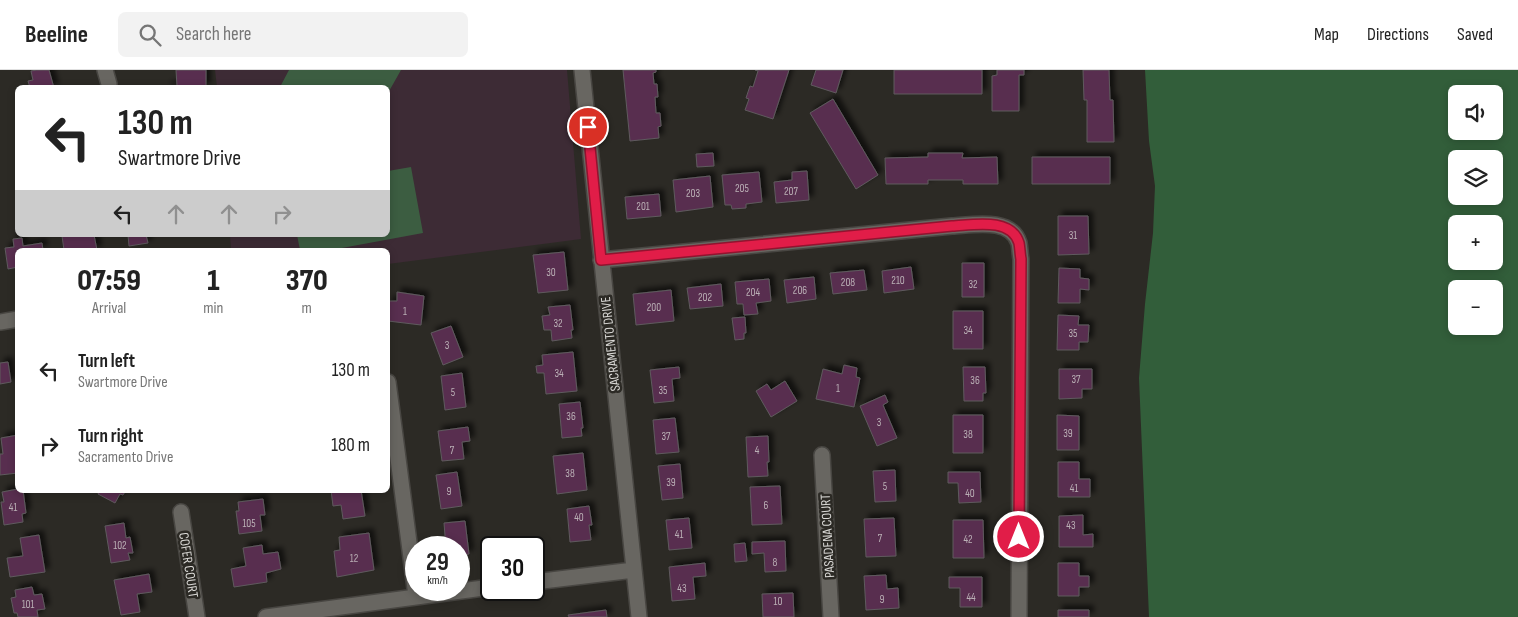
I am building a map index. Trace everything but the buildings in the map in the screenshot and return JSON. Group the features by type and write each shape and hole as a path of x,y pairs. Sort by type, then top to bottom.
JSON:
{"street":[{"name":"SACRAMENTO DRIVE","path":"582,70 639,617"},
{"path":"601,260 952,226 985,224 1001,226 1015,234 1019,243 1021,259 1019,617"},
{"path":"0,322 15,320"},
{"path":"390,397 408,536"},
{"name":"PASADENA COURT","path":"822,455 831,617"},
{"name":"COFER COURT","path":"181,512 197,617"},
{"path":"545,581 634,570"},
{"path":"266,617 405,598"}],"shaded area":[{"path":"215,70 567,70 581,239 390,264 390,248 231,248 230,237 390,237 390,85 217,85"}],"green space":[{"path":"289,70 401,70 390,89 390,85 281,85"},
{"path":"1145,70 1518,70 1518,617 1149,617 1139,378 1153,233 1155,186 1149,141"},
{"path":"411,167 423,233 342,248 300,248 297,237 390,237 390,171"}],"route":[{"path":"588,127 601,260 952,226 985,224 1001,226 1015,234 1019,243 1021,259 1019,537"}]}
